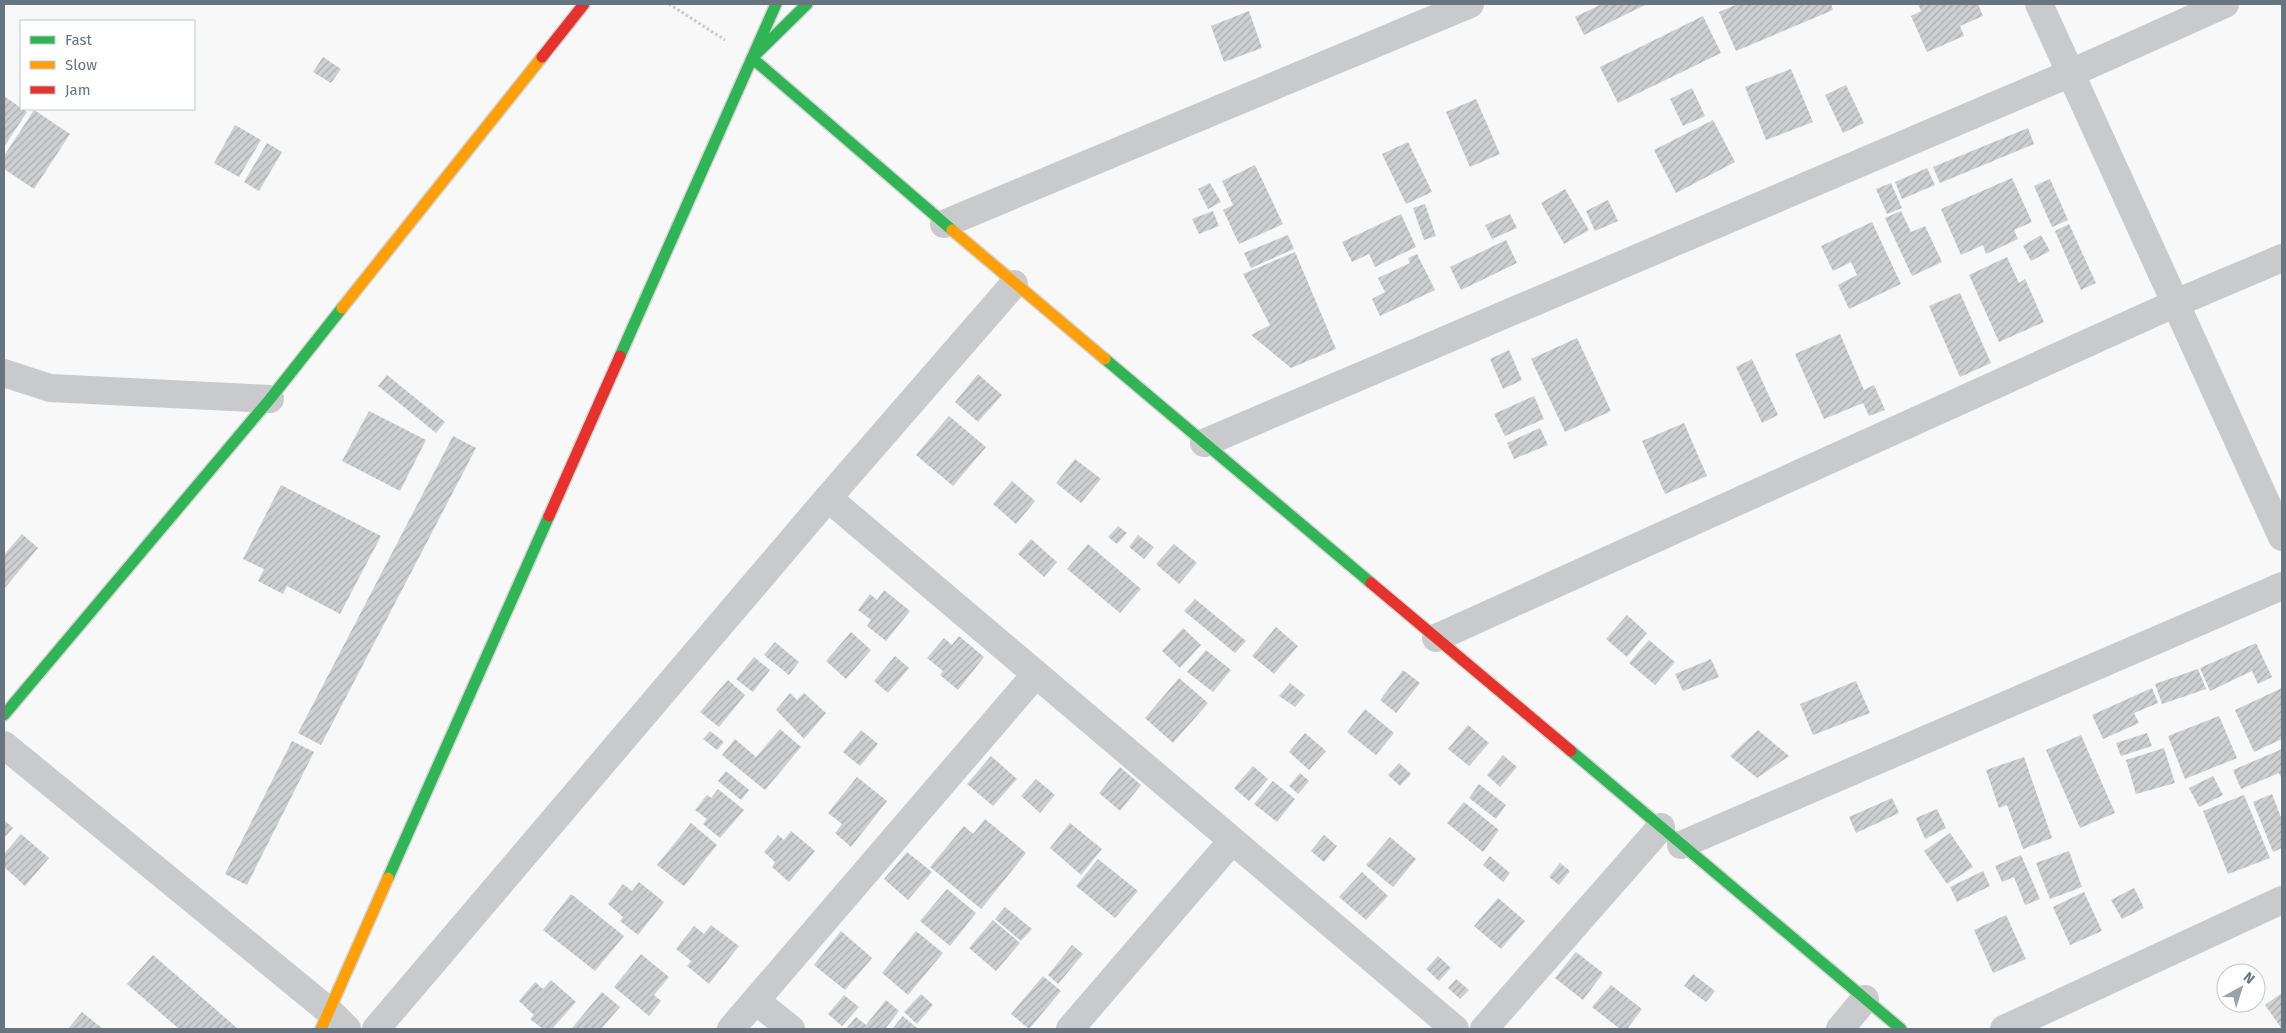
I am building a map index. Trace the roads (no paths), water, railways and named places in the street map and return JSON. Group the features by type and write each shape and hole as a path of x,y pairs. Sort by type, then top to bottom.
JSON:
{"street":[{"path":"4,715 270,399 584,4"},
{"path":"4,745 332,1023 776,4"},
{"path":"752,58 807,4"},
{"path":"944,224 1470,4"},
{"path":"2039,4 2282,537"},
{"path":"1204,443 2071,73 2225,4"},
{"path":"752,58 1014,284 1900,1029"},
{"path":"1436,638 2176,303 2282,258"},
{"path":"376,1029 828,498 1014,284"},
{"path":"4,373 50,388 270,399"},
{"path":"828,498 1455,1029"},
{"path":"1681,845 2282,586"},
{"path":"731,1029 1036,674"},
{"path":"1484,1029 1661,827"},
{"path":"1070,1029 1232,841"},
{"path":"2004,1029 2282,900"},
{"path":"1840,1029 1865,999"},
{"path":"756,1001 791,1029"}]}
